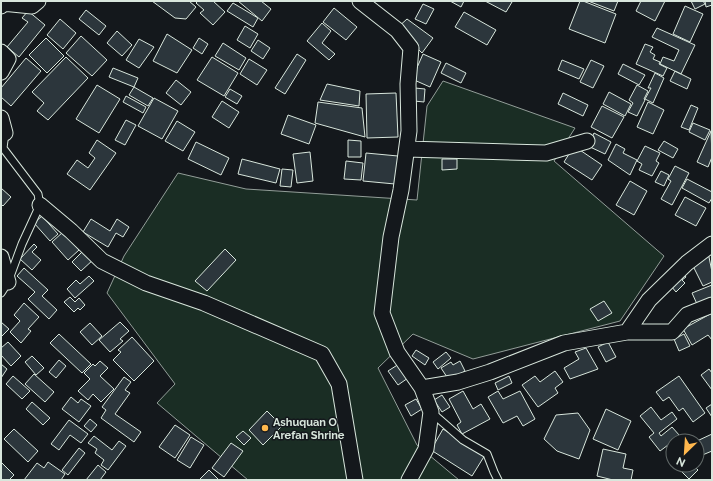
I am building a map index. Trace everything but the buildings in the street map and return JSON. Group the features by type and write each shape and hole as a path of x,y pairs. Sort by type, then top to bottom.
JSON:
{"street":[{"path":"1,6 2,3 32,6 38,1"},
{"path":"360,1 397,30 411,48 408,84 409,131 401,190 391,237 382,313 397,352 422,388 431,412 426,449 410,480"},
{"path":"1,52 8,60 1,72"},
{"path":"1,118 5,133"},
{"path":"407,148 546,153 587,140"},
{"path":"40,205 71,231 102,261 146,283 204,303 322,354 339,384 355,480"},
{"path":"627,332 649,300 687,263 712,244"},
{"path":"1,256 4,288"},
{"path":"422,388 458,382 490,372 564,343 627,332 672,332 687,315 712,305"}],"lane":[{"path":"4,288 40,205 38,194 3,148 5,133"},
{"path":"431,412 463,440 487,454 498,480"}],"green space":[{"path":"443,81 575,128 554,161 664,256 620,321 473,359 413,334 378,368 417,445 459,480 248,480 157,403 175,384 107,293 124,256 178,173 246,189 417,200 427,106"}],"place":[{"name":"Ashuquan O Arefan Shrine","path":"265,428"}]}
